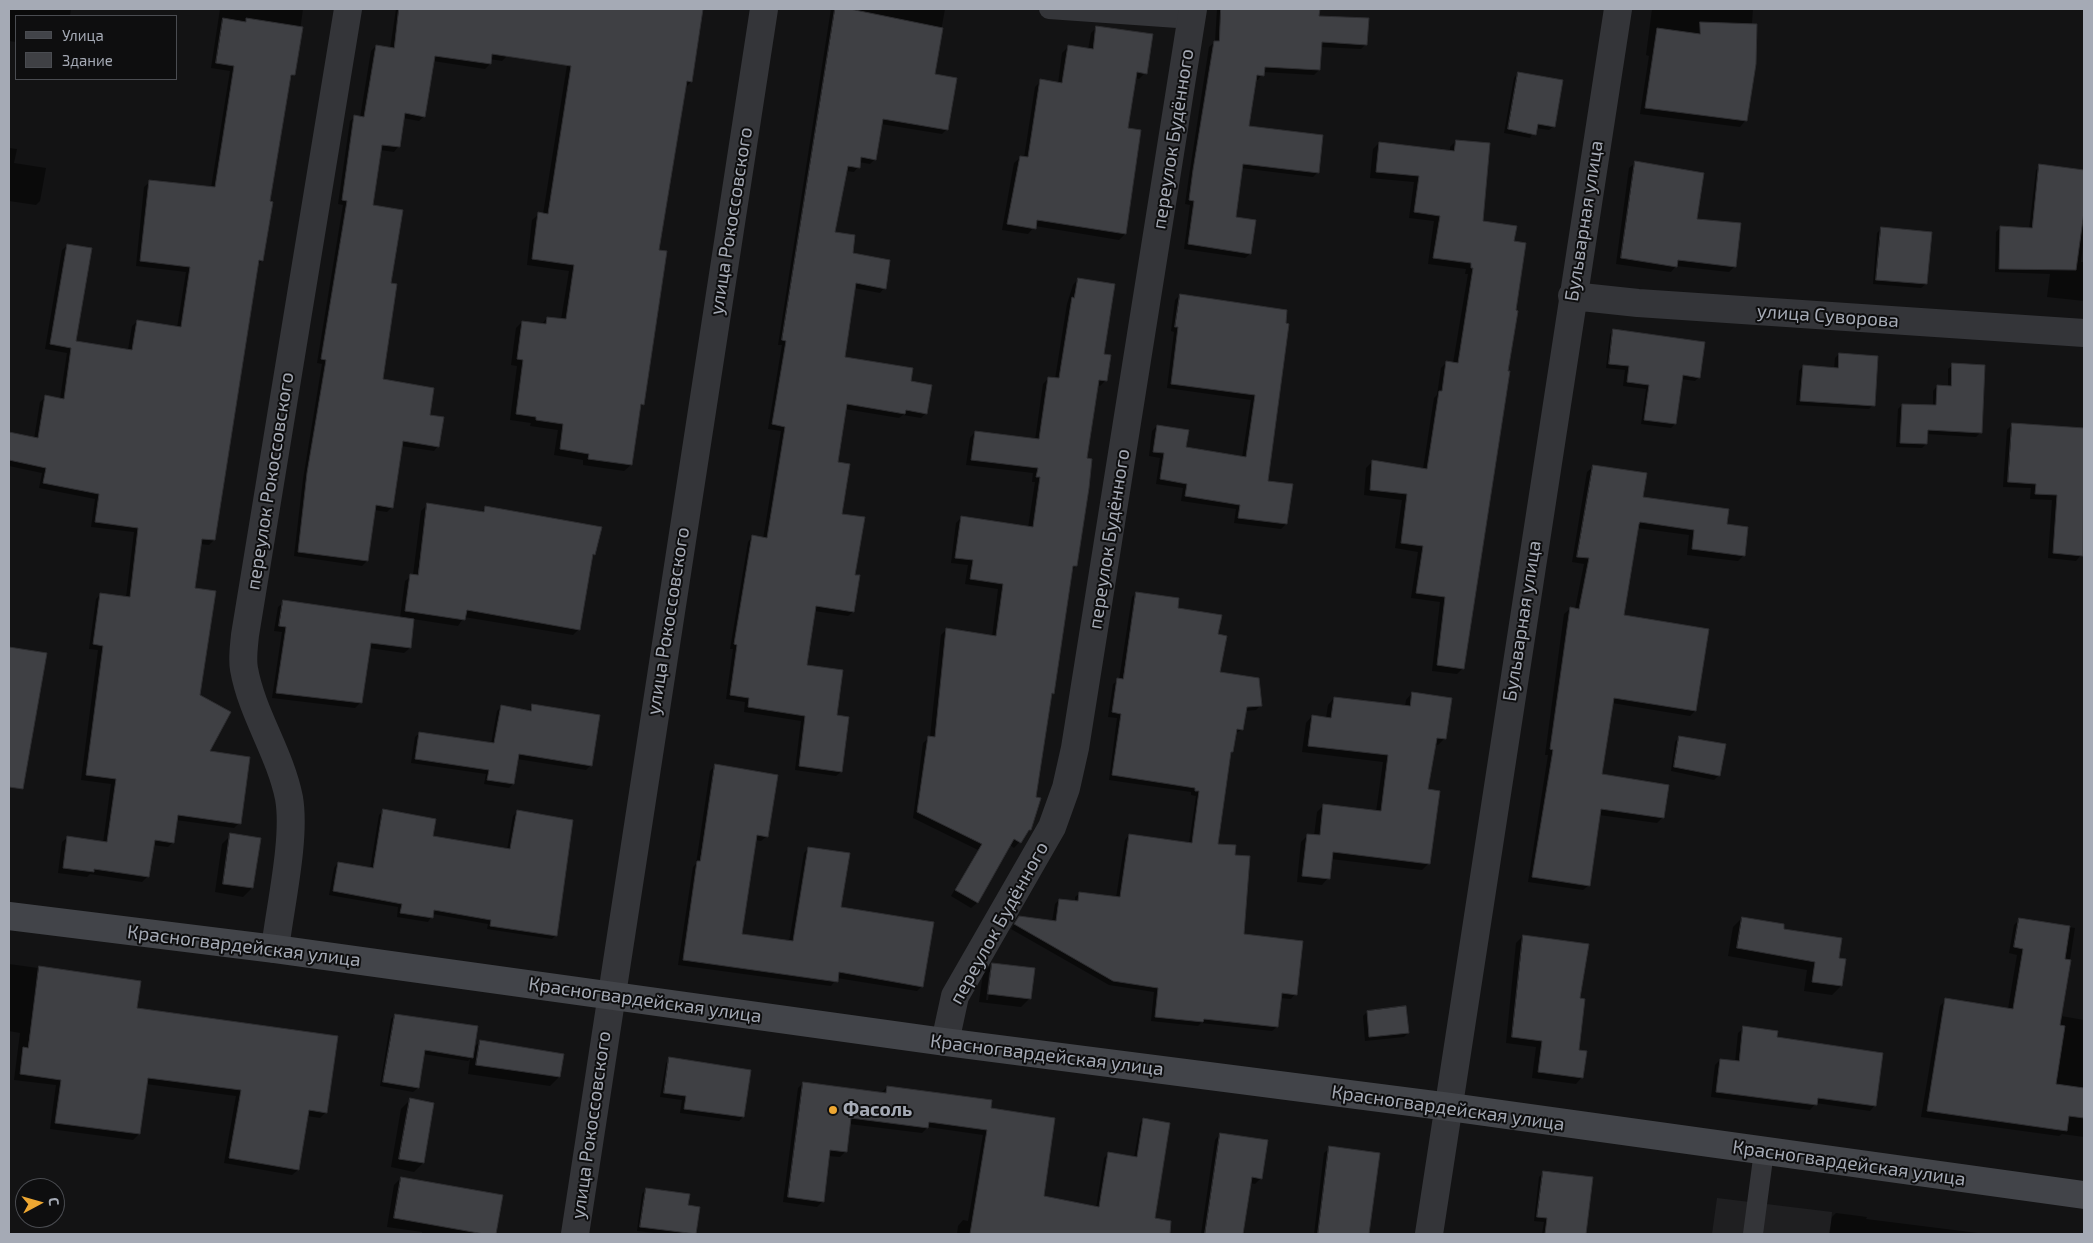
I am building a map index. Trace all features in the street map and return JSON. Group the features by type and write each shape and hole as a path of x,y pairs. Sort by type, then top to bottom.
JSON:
{"main road":[{"name":"Красногвардейская улица","path":"9,916 275,949 945,1042 1450,1107 2084,1195"}],"street":[{"name":"переулок Рокоссовского","path":"275,949 291,828 289,799 282,773 251,695 243,667 245,635 348,9"},
{"name":"улица Рокоссовского","path":"575,1234 610,996 764,9"},
{"name":"Бульварная улица","path":"1429,1234 1450,1107 1572,296 1618,9"},
{"name":"переулок Будённого","path":"945,1042 955,996 1052,827 1066,788 1077,738 1193,14"},
{"name":"улица Суворова","path":"1572,296 1638,303 2084,333"}],"lane":[{"path":"1049,9 1193,14"},
{"path":"1753,1234 1764,1151"}],"shaded area":[{"path":"1717,1198 1832,1212 1830,1234 1712,1234"}],"building":[{"path":"399,9 703,9 692,82 687,81 659,250 667,251 644,405 641,404 632,465 588,459 589,454 560,449 563,424 536,420 536,417 516,414 523,360 517,359 522,321 546,324 547,317 566,319 574,265 532,259 538,212 548,214 571,66 492,54 491,64 435,56 425,117 405,113 400,147 382,145 373,205 403,210 391,283 397,284 383,379 434,388 430,415 444,417 439,447 403,441 393,508 376,505 368,561 298,552 307,473 326,360 321,359 347,201 342,200 354,115 364,117 376,45 394,48"},
{"path":"835,9 850,9 943,28 935,74 957,78 948,130 883,119 876,160 861,157 860,168 848,166 835,232 855,235 853,253 890,260 886,289 856,283 845,357 913,368 911,381 932,385 927,414 906,410 905,414 847,404 838,462 850,464 842,514 865,517 855,575 860,575 854,612 816,606 807,665 843,670 837,715 849,717 842,772 799,766 805,716 748,707 749,698 730,695 737,645 734,644 752,535 767,538 785,427 772,424 786,341 782,340"},
{"path":"1221,9 1320,9 1319,16 1369,18 1367,45 1322,42 1320,70 1265,67 1264,76 1257,75 1249,126 1323,135 1319,173 1243,164 1236,217 1256,220 1251,254 1188,244 1194,201 1189,200 1193,170 1214,41 1219,41"},
{"path":"223,18 246,22 246,18 303,27 295,75 291,75 270,201 273,202 263,261 259,260 215,540 202,539 195,588 216,591 200,695 231,712 210,751 250,757 241,824 178,815 174,843 155,840 149,877 94,869 94,872 63,868 67,836 107,842 116,779 86,775 103,646 93,644 100,593 130,597 138,528 95,522 99,494 43,483 46,468 9,460 9,432 38,438 45,395 64,399 71,348 50,344 67,244 92,248 76,341 132,350 137,320 181,327 190,267 140,261 149,180 215,187 234,66 216,63"},
{"path":"1700,22 1757,24 1756,64 1747,121 1645,108 1657,28 1700,34"},
{"path":"1096,26 1153,34 1147,74 1137,72 1128,128 1141,130 1126,234 1037,220 1036,229 1007,224 1020,156 1028,157 1040,79 1062,83 1068,45 1093,49"},
{"path":"1518,72 1563,80 1555,127 1538,124 1536,135 1508,129"},
{"path":"1456,140 1490,143 1483,221 1517,226 1514,241 1526,243 1516,310 1518,311 1508,371 1510,371 1464,669 1437,665 1445,597 1416,593 1423,546 1401,543 1407,494 1370,490 1372,460 1427,469 1439,391 1442,391 1446,361 1458,363 1473,268 1471,268 1471,263 1433,258 1440,216 1414,212 1419,176 1376,172 1379,142 1454,151"},
{"path":"1635,161 1704,173 1697,219 1741,223 1736,267 1678,260 1677,267 1621,258"},
{"path":"2039,164 2084,170 2084,212 2076,270 1999,269 2000,226 2032,228"},
{"path":"1881,227 1932,232 1927,284 1876,280"},
{"path":"1078,278 1115,284 1104,354 1111,355 1107,381 1099,380 1087,458 1092,459 1089,488 1077,566 1073,566 1036,797 1041,798 1031,830 1029,830 1021,843 1014,839 978,903 955,890 982,844 917,812 928,736 935,737 946,628 996,636 1003,584 970,579 973,560 955,558 961,516 1033,527 1040,477 1036,477 1038,468 971,460 975,431 1039,439 1048,377 1059,378 1072,297 1074,298"},
{"path":"1180,294 1287,310 1286,323 1289,324 1268,481 1293,484 1287,524 1238,518 1240,505 1185,496 1187,484 1160,479 1164,453 1153,452 1157,425 1189,430 1186,447 1246,457 1255,395 1171,384 1178,327 1175,327"},
{"path":"1613,329 1705,342 1700,378 1683,375 1676,424 1644,420 1649,385 1627,382 1629,366 1609,364"},
{"path":"1839,353 1878,356 1875,406 1800,401 1803,365 1838,368"},
{"path":"1952,363 1985,365 1982,433 1928,430 1927,444 1900,443 1902,404 1936,405 1937,385 1951,386"},
{"path":"2012,423 2084,428 2083,556 2053,553 2057,495 2035,494 2036,484 2008,482"},
{"path":"1593,465 1647,473 1643,497 1729,509 1727,524 1748,527 1745,556 1692,549 1694,530 1640,522 1639,524 1624,615 1709,629 1696,711 1614,698 1602,774 1669,785 1664,818 1601,809 1590,886 1532,877 1553,750 1550,749 1570,607 1579,609 1589,558 1577,557"},
{"path":"427,503 484,512 485,506 602,527 595,555 593,554 580,630 467,610 465,620 405,611 410,574 418,575"},
{"path":"1136,592 1179,598 1178,608 1222,615 1218,634 1227,636 1220,672 1259,678 1262,706 1247,707 1243,730 1237,729 1233,752 1231,752 1218,844 1236,845 1235,855 1250,856 1244,934 1303,941 1297,995 1282,993 1278,1027 1204,1019 1203,1022 1155,1017 1158,988 1113,981 1014,924 1019,916 1056,921 1059,899 1078,901 1079,892 1120,897 1129,834 1192,843 1199,791 1195,791 1195,788 1112,775 1121,714 1112,712 1117,678 1123,679"},
{"path":"283,600 414,619 411,648 371,643 362,703 276,693 286,627 279,626"},
{"path":"9,647 47,653 23,789 9,787"},
{"path":"1412,692 1452,698 1446,739 1437,738 1428,789 1440,791 1430,864 1333,852 1330,879 1302,876 1307,834 1320,835 1323,804 1381,811 1388,755 1308,746 1312,715 1331,718 1334,697 1410,706"},
{"path":"532,704 600,715 592,766 519,754 514,784 487,780 489,770 415,759 419,732 494,743 501,705 531,711"},
{"path":"1679,736 1726,744 1720,776 1674,767"},
{"path":"715,764 778,775 768,837 757,835 742,934 793,941 808,847 850,853 841,907 934,922 923,987 839,972 838,982 683,960 697,861 700,861"},
{"path":"383,809 436,819 433,836 510,849 517,810 573,820 557,936 490,926 491,920 434,910 433,918 400,913 402,904 333,891 338,862 373,868"},
{"path":"230,833 261,838 253,888 223,884"},
{"path":"1742,917 1784,924 1784,929 1842,938 1839,958 1846,959 1842,986 1812,982 1815,962 1737,948"},
{"path":"2019,918 2070,926 2065,959 2071,960 2060,1025 2065,1026 2056,1084 2084,1088 2084,1118 2069,1116 2067,1131 1927,1111 1945,998 2013,1009 2023,949 2014,947"},
{"path":"1523,935 1589,944 1580,998 1585,999 1579,1050 1587,1051 1583,1078 1538,1072 1542,1041 1512,1037"},
{"path":"992,963 1035,968 1031,999 988,994"},
{"path":"39,966 141,981 137,1008 338,1036 327,1113 309,1110 299,1170 229,1158 241,1090 148,1078 140,1134 55,1123 61,1080 20,1074 23,1047 28,1048"},
{"path":"1406,1006 1409,1033 1369,1037 1367,1011"},
{"path":"395,1014 478,1026 473,1058 425,1050 419,1088 383,1082"},
{"path":"1743,1026 1778,1031 1777,1037 1883,1053 1876,1106 1818,1098 1817,1105 1716,1092 1720,1059 1739,1061"},
{"path":"480,1040 564,1054 560,1077 476,1065"},
{"path":"669,1057 751,1070 744,1117 684,1109 686,1096 664,1093"},
{"path":"803,1082 886,1093 887,1086 992,1100 991,1108 1055,1118 1044,1196 1099,1207 1108,1152 1137,1157 1143,1118 1170,1123 1155,1218 1171,1221 1170,1234 970,1234 987,1130 929,1122 928,1128 851,1118 847,1152 830,1150 824,1202 788,1197"},
{"path":"410,1098 434,1103 424,1163 399,1159"},
{"path":"1220,1133 1268,1140 1262,1179 1252,1177 1243,1234 1205,1234"},
{"path":"1329,1146 1380,1153 1369,1234 1318,1234"},
{"path":"1543,1171 1593,1177 1586,1234 1545,1234 1547,1218 1537,1217"},
{"path":"401,1177 503,1195 496,1234 484,1234 394,1218"},
{"path":"646,1188 690,1194 688,1205 700,1207 696,1234 640,1227"}],"place":[{"name":"Фасоль","path":"833,1110"}]}
